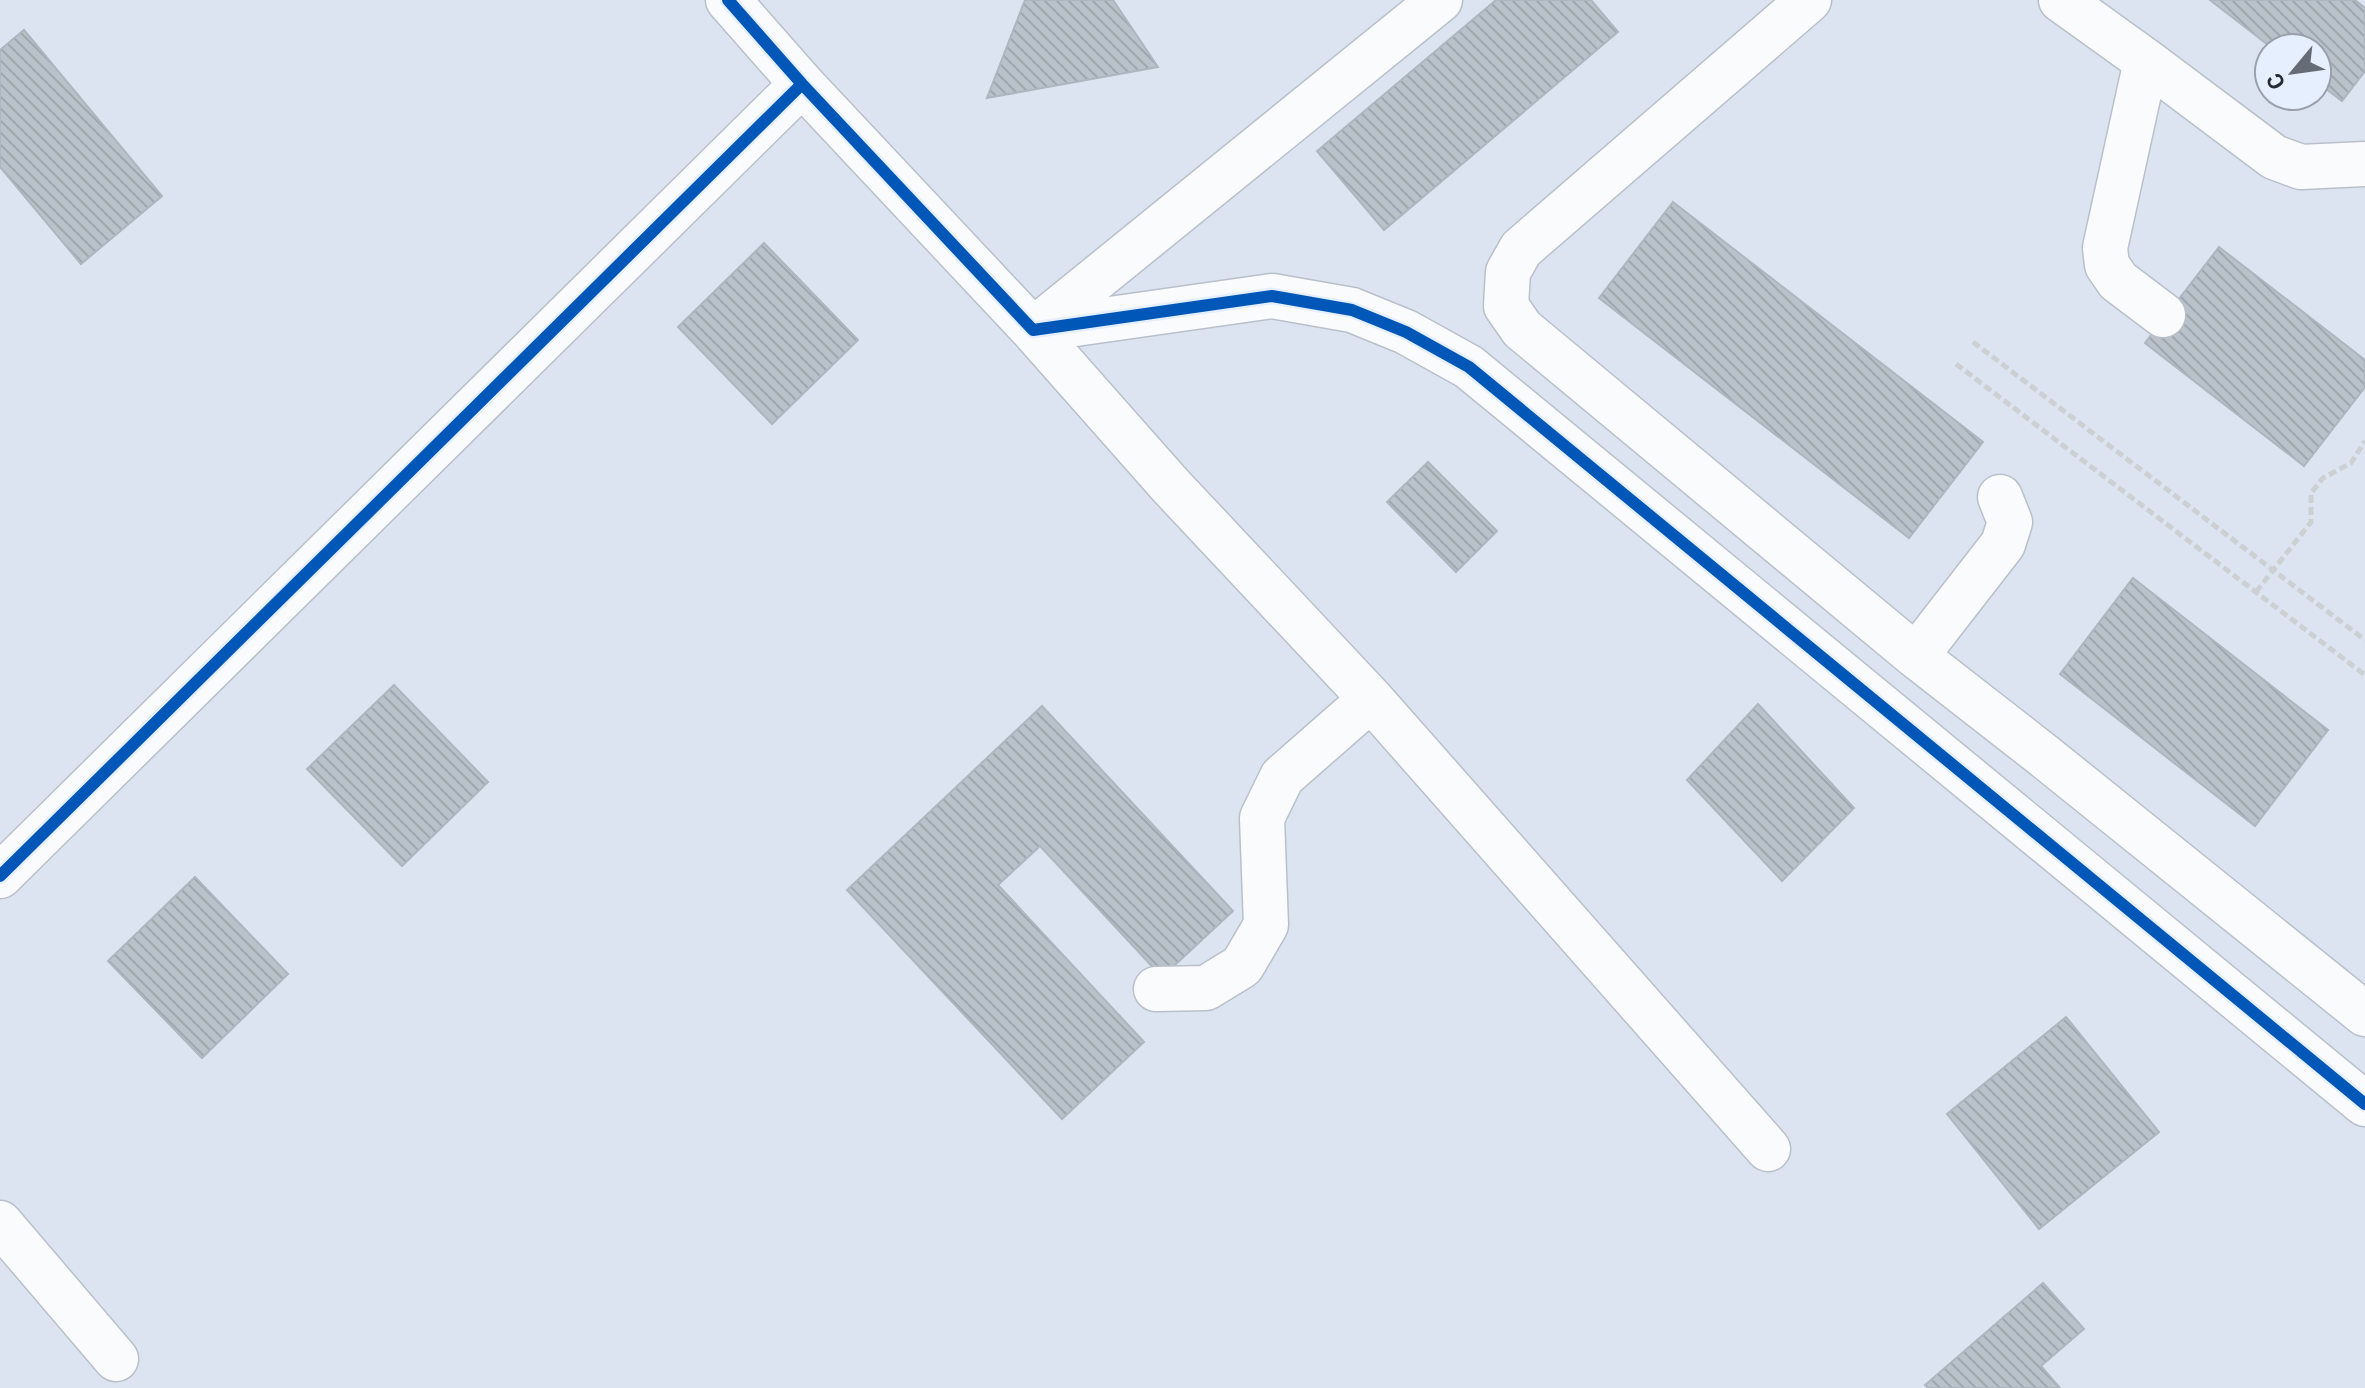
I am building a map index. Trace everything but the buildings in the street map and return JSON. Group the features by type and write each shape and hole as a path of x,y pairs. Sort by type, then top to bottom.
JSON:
{"street":[{"path":"728,0 802,84 1033,330 1170,485 1371,699 1768,1149"},
{"path":"1033,330 1440,0"},
{"path":"1809,0 1521,249 1508,272 1506,306 1522,329 1916,656 2365,1014"},
{"path":"2061,0 2274,157 2301,167 2365,164"},
{"path":"2146,61 2105,248 2107,265 2118,281 2163,315"},
{"path":"0,876 802,84"},
{"path":"1033,330 1272,296 1352,310 1406,332 1469,367 2365,1104"},
{"path":"1916,656 2003,544 2010,522 2000,497"},
{"path":"1156,989 1206,988 1242,966 1266,925 1262,818 1268,804 1282,777 1371,699"},
{"path":"0,1223 116,1359"}],"path":[{"path":"1973,342 2365,640"},
{"path":"1956,364 2365,675"},
{"path":"2256,592 2311,522 2311,493 2323,478 2351,463 2365,441"}],"cycle path":[{"path":"728,0 802,84 1033,330 1272,296 1352,310 1406,332 1469,367 2365,1104"},
{"path":"0,876 802,84"}]}
